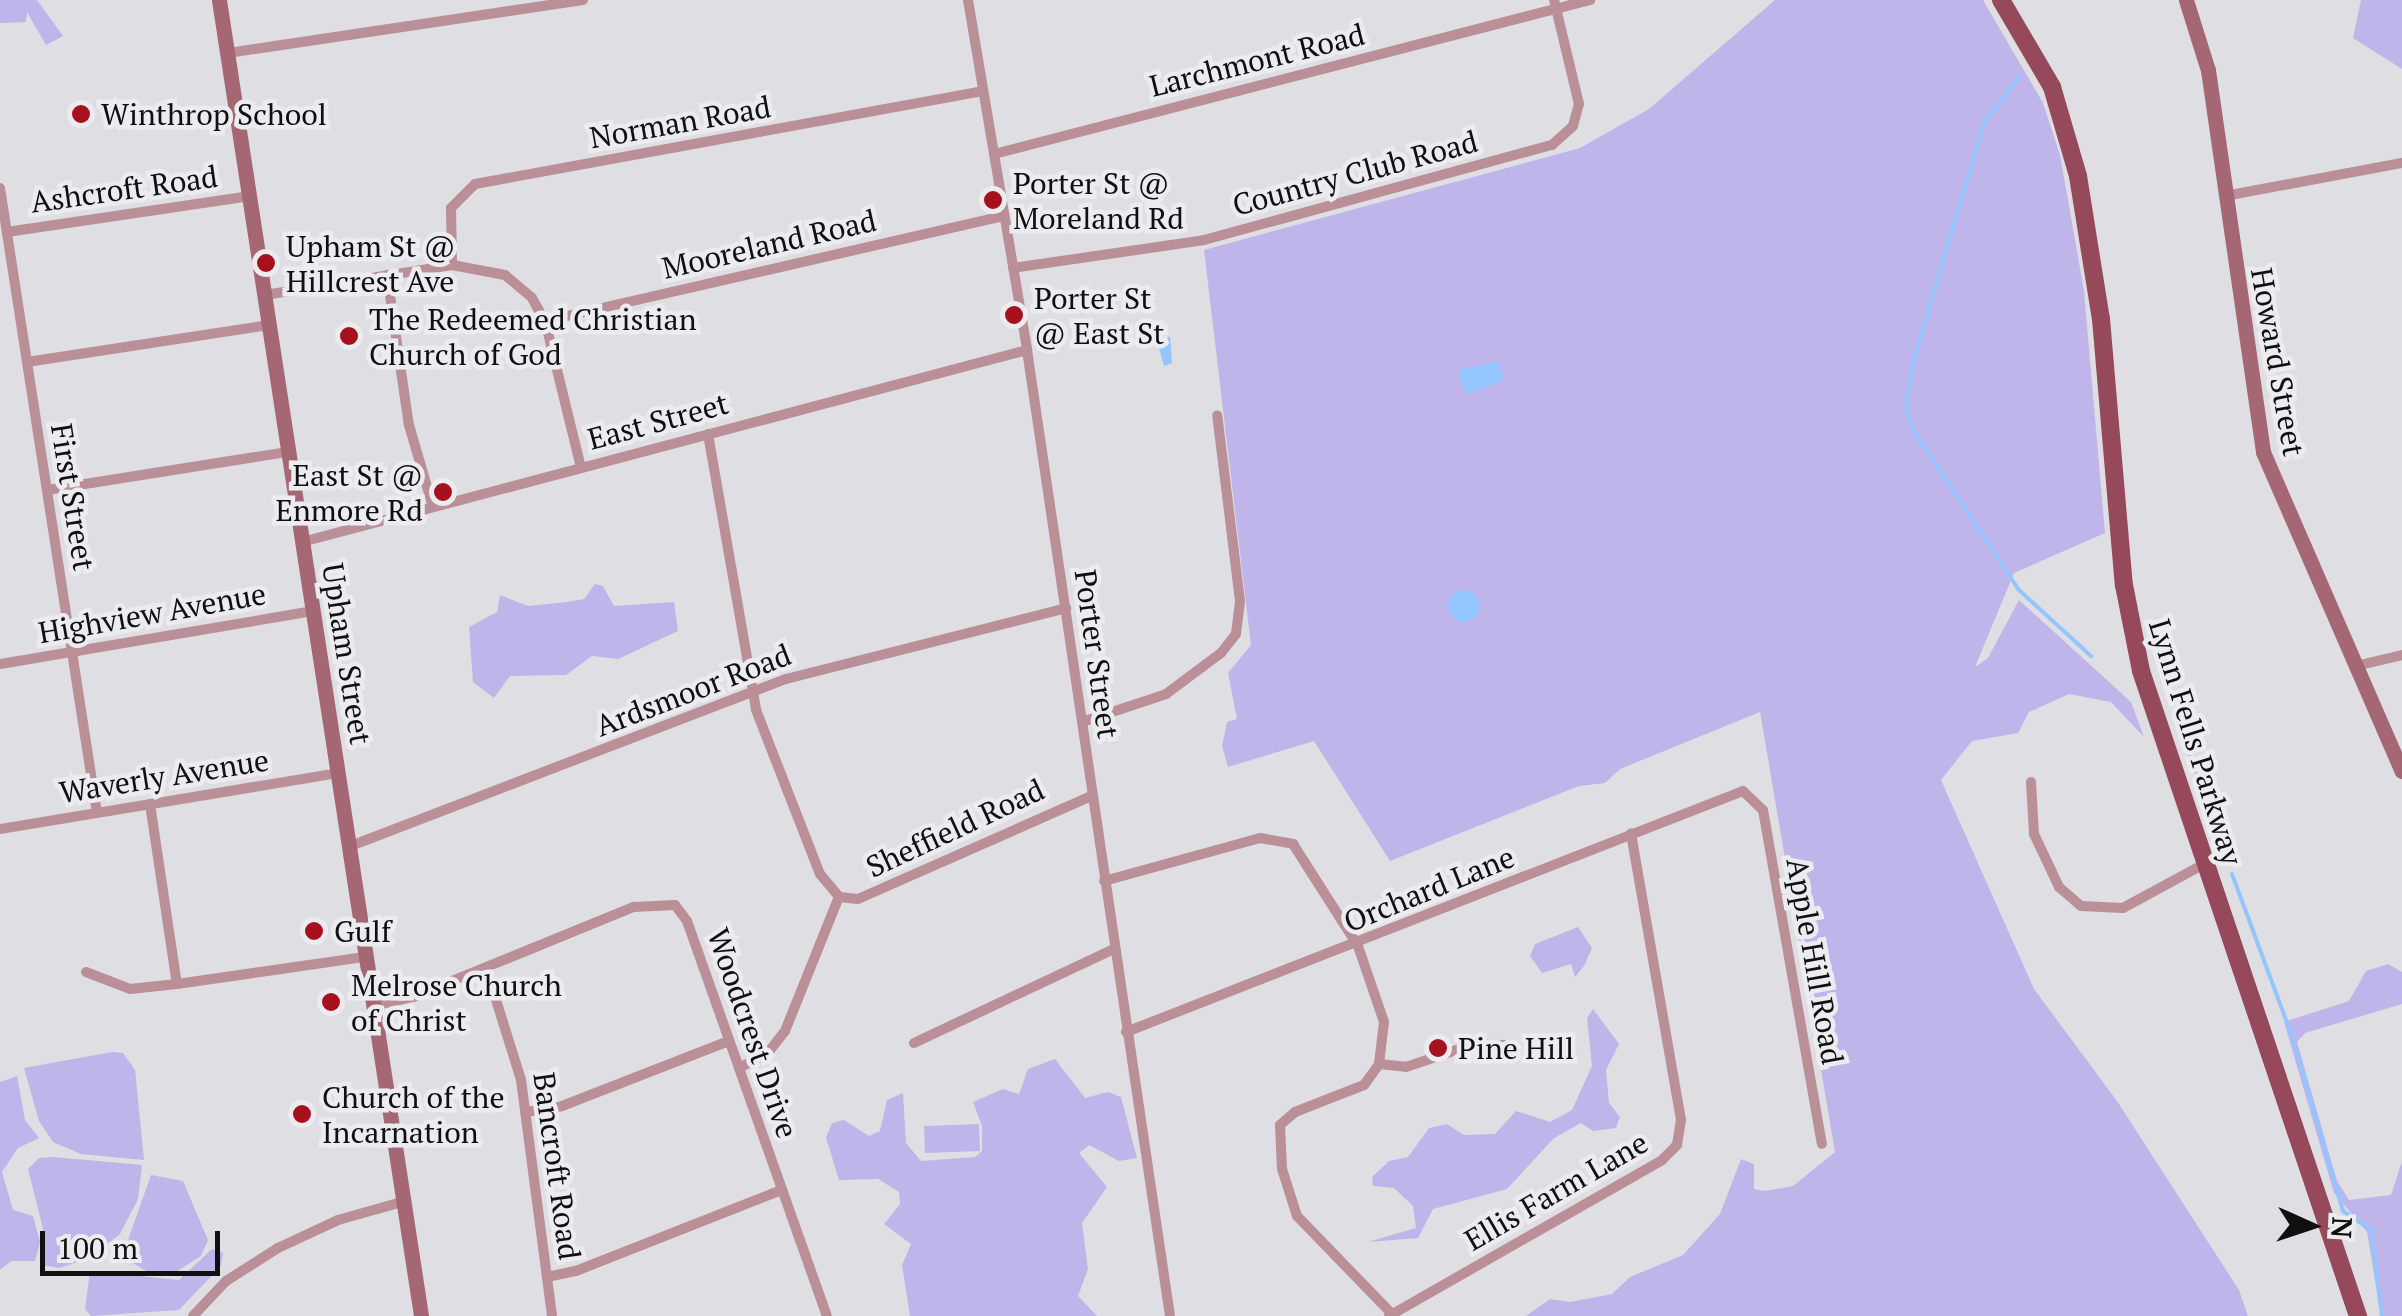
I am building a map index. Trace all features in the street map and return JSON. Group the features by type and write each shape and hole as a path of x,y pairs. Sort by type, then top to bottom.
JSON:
{"main road":[{"name":"Upham Street","path":"219,0 421,1316"},
{"name":"Lynn Fells Parkway","path":"2001,0 2044,70 2074,158 2100,320 2129,620 2204,864 2358,1316"},
{"name":"Howard Street","path":"2186,0 2208,70 2266,462 2360,666 2402,771"}],"street":[{"path":"228,53 583,0"},
{"name":"Porter Street","path":"968,0 1027,350 1170,1316"},
{"name":"Larchmont Road","path":"994,154 1555,4 1590,0"},
{"name":"Country Club Road","path":"1013,268 1202,240 1552,145 1573,126 1579,104 1555,4"},
{"name":"Norman Road","path":"452,265 451,208 479,183 984,91"},
{"path":"2224,196 2402,162"},
{"name":"First Street","path":"0,188 97,813"},
{"name":"Ashcroft Road","path":"6,232 250,196"},
{"name":"Mooreland Road","path":"544,322 1004,216"},
{"path":"264,296 452,265 479,266 512,279 544,322 581,468"},
{"path":"387,275 409,424 432,507"},
{"path":"27,362 269,324"},
{"name":"East Street","path":"302,542 1027,350"},
{"path":"1082,722 1172,690 1236,634 1240,607 1216,415"},
{"name":"Sheffield Road","path":"708,434 752,693 820,874 839,897 858,899 1092,796"},
{"path":"47,490 288,452"},
{"name":"Ardsmoor Road","path":"348,846 823,668 1066,608"},
{"name":"Highview Avenue","path":"0,664 312,611"},
{"path":"2360,666 2402,655"},
{"name":"Waverly Avenue","path":"0,829 337,773"},
{"path":"2031,782 2036,838 2059,887 2081,906 2123,908 2204,864"},
{"name":"Orchard Lane","path":"1126,1032 1358,946 1726,792 1749,792"},
{"name":"Apple Hill Road","path":"1749,792 1763,810 1822,1144"},
{"path":"150,804 177,984"},
{"name":"Ellis Farm Lane","path":"1390,1315 1662,1160 1677,1145 1681,1120 1631,833"},
{"path":"1104,881 1280,838 1304,854 1358,946 1384,1022 1379,1064 1360,1087 1288,1115 1278,1140 1287,1193 1301,1222 1390,1315"},
{"name":"Sheffield Road","path":"739,1068 766,1054 784,1031 839,897"},
{"name":"Woodcrest Drive","path":"372,1006 486,968 634,907 672,903 687,921 827,1316"},
{"path":"914,1043 1114,949"},
{"path":"86,972 130,989 365,957"},
{"name":"Bancroft Road","path":"486,968 512,1041 526,1112 552,1316"},
{"path":"526,1112 562,1106 729,1041"},
{"path":"1379,1064 1406,1067 1474,1044 1510,1045"},
{"path":"547,1277 576,1272 782,1190"},
{"path":"193,1316 226,1281 278,1248 338,1220 402,1202"}],"shaded area":[{"path":"0,0 37,0 63,36 46,45 27,12 26,22 0,23"},
{"path":"1775,0 1983,0 2043,103 2060,155 2084,291 2105,533 2014,573 1975,667 1988,658 2019,600 2131,702 2144,737 2111,702 2069,694 2029,712 2018,733 1972,741 1941,780 2034,989 2117,1101 2239,1290 2248,1316 1526,1316 1550,1299 1570,1302 1612,1294 1630,1277 1683,1255 1720,1214 1741,1159 1754,1164 1754,1189 1765,1191 1793,1186 1835,1152 1760,712 1620,769 1605,783 1579,786 1390,861 1314,741 1228,767 1222,746 1227,722 1237,719 1228,673 1251,645 1204,250 1580,148 1649,109"},
{"path":"2361,0 2402,0 2402,69 2353,38"},
{"path":"595,584 603,586 614,606 674,602 678,631 618,659 592,656 566,675 510,676 494,698 473,682 469,627 497,612 500,595 528,606 567,602 584,599"},
{"path":"1578,927 1592,948 1584,966 1575,977 1571,964 1542,973 1530,956 1535,944"},
{"path":"2388,964 2402,972 2402,1004 2305,1033 2297,1042 2337,1181 2349,1200 2391,1195 2402,1161 2402,1316 2381,1316 2367,1232 2334,1193 2284,1022 2349,1001 2366,971"},
{"path":"1593,1009 1619,1044 1606,1070 1609,1103 1620,1117 1616,1128 1593,1131 1581,1123 1554,1138 1507,1189 1433,1209 1418,1238 1368,1242 1416,1228 1413,1206 1394,1188 1373,1186 1372,1177 1389,1161 1408,1157 1429,1128 1447,1124 1464,1135 1495,1134 1516,1111 1550,1122 1572,1110 1592,1066 1587,1018"},
{"path":"123,1053 135,1070 144,1160 81,1154 53,1142 39,1121 24,1068"},
{"path":"1055,1059 1085,1098 1108,1092 1121,1097 1137,1158 1119,1161 1089,1145 1079,1153 1107,1187 1082,1223 1088,1269 1078,1296 1097,1316 910,1316 902,1265 911,1244 884,1224 900,1204 899,1192 878,1179 839,1180 826,1138 832,1123 844,1120 869,1136 880,1131 887,1100 903,1093 906,1143 921,1161 975,1157 982,1151 982,1126 973,1102 1003,1089 1019,1094 1028,1069"},
{"path":"17,1076 25,1120 39,1138 18,1148 2,1172 13,1210 33,1216 40,1242 35,1261 11,1261 0,1270 0,1082"},
{"path":"979,1124 980,1151 925,1153 924,1126"},
{"path":"39,1158 142,1165 138,1199 120,1234 88,1259 59,1268 42,1265 43,1229 28,1169"},
{"path":"151,1175 183,1181 208,1240 201,1256 176,1272 150,1273 122,1257"},
{"path":"212,1249 223,1253 221,1266 179,1310 91,1316 85,1309 90,1271 179,1280"}],"water":[{"path":"1170,336 1172,363 1164,366 1158,345"},
{"path":"1499,361 1504,380 1466,395 1458,370"},
{"path":"1464,590 1475,595 1480,606 1475,617 1464,622 1453,617 1448,606 1453,595"}],"waterway":[{"path":"2020,76 1984,123 1912,366 1906,408 1912,428 2019,590 2091,656"},
{"path":"2188,749 2210,814"},
{"path":"2232,874 2293,1039 2343,1211 2371,1230 2382,1316"}],"place":[{"name":"Winthrop School","path":"81,114"},
{"name":"Porter St @ Moreland Rd","path":"993,200"},
{"name":"Upham St @ Hillcrest Ave","path":"266,263"},
{"name":"Porter St @ East St","path":"1014,315"},
{"name":"The Redeemed Christian Church of God","path":"349,336"},
{"name":"East St @ Enmore Rd","path":"443,492"},
{"name":"Gulf","path":"314,931"},
{"name":"Melrose Church of Christ","path":"331,1002"},
{"name":"Pine Hill","path":"1438,1048"},
{"name":"Church of the Incarnation","path":"302,1114"}]}
